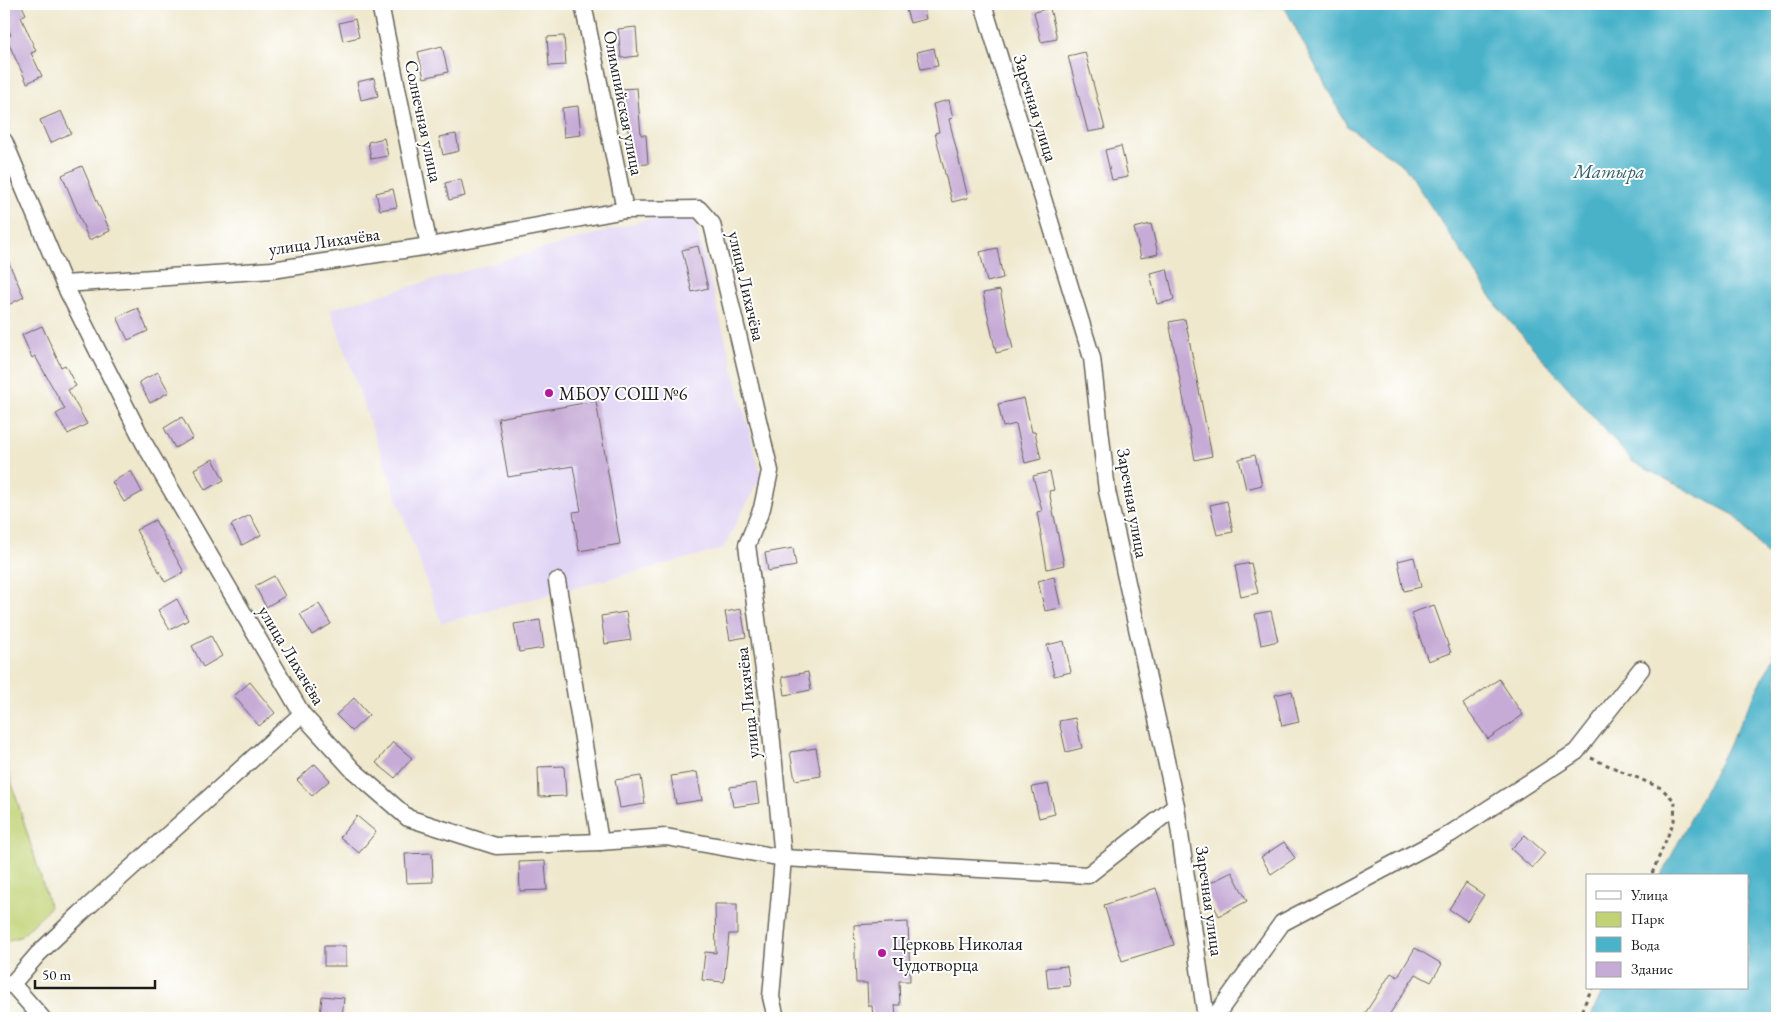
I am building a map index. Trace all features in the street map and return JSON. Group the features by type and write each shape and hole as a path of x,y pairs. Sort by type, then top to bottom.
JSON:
{"street":[{"name":"Солнечная улица","path":"380,4 429,246"},
{"name":"Олимпийская улица","path":"583,4 625,210"},
{"name":"Заречная улица","path":"983,4 1092,358 1107,491 1176,806 1206,1018"},
{"name":"улица Лихачёва","path":"4,141 64,284 144,443 302,714 353,770 408,818 496,846 600,842 666,836 783,858 1088,875 1176,806"},
{"name":"улица Лихачёва","path":"64,284 272,270 429,246 625,210 699,209 712,224 770,470 762,508 747,545 768,700 783,858 770,997 776,1018"},
{"path":"557,581 600,842"},
{"name":"Заречная улица","path":"1214,1018 1282,922 1450,834 1576,752 1641,669"},
{"path":"42,1018 8,984 59,934 302,714"}],"path":[{"path":"1576,752 1661,788 1675,801 1674,821 1652,874"},
{"path":"1578,1018 1591,990"}],"shaded area":[{"name":"МБОУ СОШ №6","path":"666,214 694,218 761,476 723,549 441,623 330,309"}],"green space":[{"path":"4,758 50,907 22,936 4,942"}],"water":[{"name":"Матыра","path":"1283,4 1777,4 1777,568 1736,516 1633,462 1500,310 1404,166 1347,126"},
{"path":"1777,651 1777,1018 1590,1018 1603,990 1748,990 1748,874 1662,874"}],"building":[{"path":"4,4 21,4 26,14 21,17 36,51 31,53 42,76 27,83 6,38 11,35 4,20"},
{"path":"922,4 926,19 910,23 905,6"},
{"path":"1050,8 1057,39 1041,42 1034,12"},
{"path":"355,19 359,37 343,41 339,23"},
{"path":"636,27 638,56 621,58 618,29"},
{"path":"564,36 566,65 549,66 547,37"},
{"path":"442,46 448,72 424,78 418,52"},
{"path":"934,48 938,66 921,69 917,52"},
{"path":"1085,52 1105,129 1088,132 1068,56"},
{"path":"374,78 378,96 361,100 357,82"},
{"path":"637,88 641,135 646,135 648,164 631,165 627,118 622,118 620,89"},
{"path":"949,100 953,118 949,119 968,198 952,202 935,133 939,132 933,104"},
{"path":"578,106 581,135 564,137 562,108"},
{"path":"61,111 71,133 50,143 40,120"},
{"path":"456,134 459,151 443,155 439,137"},
{"path":"384,138 388,156 371,159 368,142"},
{"path":"1121,146 1128,177 1112,180 1105,150"},
{"path":"82,166 110,231 89,240 62,175"},
{"path":"461,179 465,196 449,200 445,183"},
{"path":"393,189 397,207 380,210 376,193"},
{"path":"1151,224 1158,254 1141,258 1134,228"},
{"path":"698,246 708,288 692,292 682,250"},
{"path":"997,248 1003,278 987,282 980,252"},
{"path":"4,252 24,297 4,307"},
{"path":"1167,269 1174,300 1157,304 1150,273"},
{"path":"1000,290 1013,349 996,353 983,293"},
{"path":"138,308 148,331 128,340 117,317"},
{"path":"1185,319 1212,456 1195,460 1169,322"},
{"path":"42,326 61,367 65,365 76,386 68,390 87,424 68,434 56,414 65,409 35,356 32,358 22,335"},
{"path":"158,372 169,392 150,403 139,382"},
{"path":"1024,398 1041,459 1025,463 1016,424 1003,427 998,404"},
{"path":"596,401 620,544 579,551 573,512 581,511 573,466 508,477 498,418"},
{"path":"182,417 193,438 175,448 164,428"},
{"path":"1255,455 1262,485 1246,489 1239,459"},
{"path":"213,459 224,480 205,490 194,469"},
{"path":"131,471 142,492 124,502 112,482"},
{"path":"1050,472 1054,490 1049,491 1064,565 1047,569 1037,512 1042,511 1033,476"},
{"path":"1227,501 1233,532 1217,535 1210,505"},
{"path":"250,515 261,535 242,545 231,525"},
{"path":"155,520 184,572 165,582 136,530"},
{"path":"793,548 796,566 768,571 765,553"},
{"path":"1414,557 1421,587 1404,591 1398,561"},
{"path":"1251,563 1258,593 1241,597 1235,566"},
{"path":"274,576 285,596 266,607 255,586"},
{"path":"1054,577 1061,608 1045,611 1038,581"},
{"path":"177,599 188,620 170,630 158,610"},
{"path":"319,604 331,624 312,635 300,614"},
{"path":"1434,605 1451,653 1428,661 1411,613"},
{"path":"741,609 746,637 730,640 725,612"},
{"path":"1271,611 1278,641 1261,645 1255,614"},
{"path":"626,612 631,640 605,644 601,616"},
{"path":"540,620 544,648 519,652 514,624"},
{"path":"211,636 222,656 203,667 192,646"},
{"path":"1064,641 1071,672 1054,676 1047,645"},
{"path":"808,672 811,690 785,695 782,677"},
{"path":"1499,679 1523,715 1488,739 1463,704"},
{"path":"250,682 275,713 259,726 234,696"},
{"path":"1292,691 1299,722 1282,726 1275,695"},
{"path":"354,698 369,715 352,731 336,715"},
{"path":"1075,718 1082,748 1066,752 1059,721"},
{"path":"393,742 412,758 395,778 376,763"},
{"path":"816,748 821,776 795,780 790,752"},
{"path":"315,764 330,780 312,796 297,780"},
{"path":"564,766 566,796 539,797 538,767"},
{"path":"697,772 702,800 676,804 671,776"},
{"path":"641,776 645,804 620,808 615,780"},
{"path":"756,783 759,803 733,807 730,787"},
{"path":"1048,784 1055,814 1039,818 1032,787"},
{"path":"357,816 376,832 359,853 340,837"},
{"path":"1525,835 1545,853 1532,868 1511,849"},
{"path":"1284,842 1295,858 1271,874 1261,857"},
{"path":"432,853 433,882 407,883 405,854"},
{"path":"545,861 547,890 520,891 519,862"},
{"path":"1232,872 1247,901 1219,916 1204,886"},
{"path":"1466,883 1484,895 1467,921 1449,909"},
{"path":"1156,888 1174,945 1122,961 1104,905"},
{"path":"715,904 737,904 737,934 729,934 724,982 702,980 705,952 716,953"},
{"name":"Церковь Николая Чудотворца","path":"908,922 910,981 899,981 900,1005 895,1005 896,1018 873,1018 872,1006 868,1006 867,983 856,983 854,925"},
{"path":"324,946 346,946 346,966 324,966"},
{"path":"1415,948 1442,964 1431,982 1416,974 1387,1018 1362,1018 1391,973 1398,977"},
{"path":"1067,966 1070,986 1048,988 1046,968"},
{"path":"322,996 344,998 342,1018 320,1016"}],"place":[{"name":"МБОУ СОШ №6","path":"549,393"},
{"name":"Церковь Николая Чудотворца","path":"882,953"}]}
